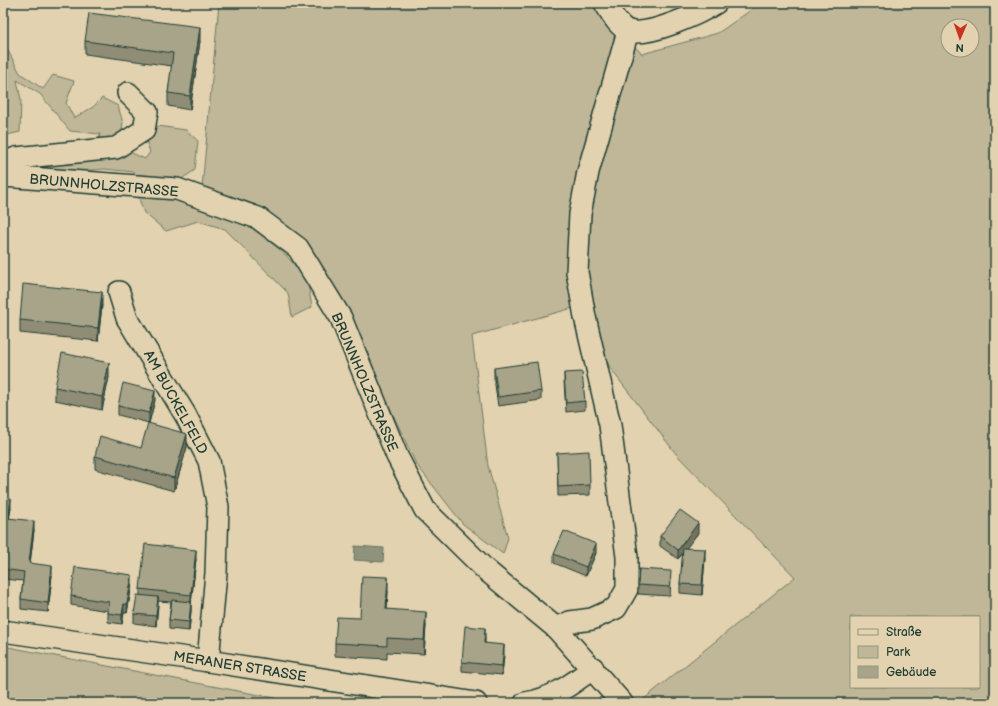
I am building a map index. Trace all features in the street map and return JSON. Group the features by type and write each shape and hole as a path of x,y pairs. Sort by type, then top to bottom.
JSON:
{"street":[{"path":"605,3 616,21 628,31 640,33 667,25 716,3"},
{"path":"556,628 570,622 592,619 616,608 627,589 627,557 610,425 585,317 577,272 580,214 588,172 628,31"},
{"path":"3,163 16,158 116,148 144,130 147,112 128,93"},
{"name":"BRUNNHOLZSTRASSE","path":"3,176 177,189 258,218 298,248 340,318 397,456 425,510 486,570 556,628 593,668 622,703"},
{"name":"AM BUCKELFELD","path":"119,292 127,318 186,416 209,461 218,507 216,573 208,661"},
{"name":"MERANER STRASSE","path":"3,631 476,703"},
{"path":"525,703 540,701 565,690 593,668"}],"green space":[{"path":"219,3 593,3 642,54 718,33 761,3 995,3 995,703 639,703 795,577 677,455 610,368 584,305 472,336 488,466 508,538 503,554 463,524 416,464 335,290 309,245 267,216 202,188"},
{"path":"7,49 20,73 43,89 53,75 74,81 66,103 74,118 93,107 102,98 118,106 123,123 121,136 132,153 145,159 150,152 144,135 158,126 186,130 198,141 195,170 177,182 168,198 209,206 245,223 283,252 307,279 312,307 292,317 288,293 225,229 198,221 166,231 144,213 137,193 134,172 104,169 79,171 29,187 27,164 97,157 100,134 70,131 40,94 17,80 21,100 20,132 3,136 3,50"},
{"path":"3,646 275,698 275,703 3,703"}],"shaded area":[{"path":"355,546 384,548 383,562 354,560"}],"building":[{"path":"89,13 200,27 190,96 168,93 173,53 85,41"},
{"path":"23,284 102,292 98,328 20,320"},
{"path":"62,353 109,363 102,397 55,387"},
{"path":"537,362 541,391 498,397 494,368"},
{"path":"582,372 585,401 566,403 564,373"},
{"path":"123,383 155,391 149,413 118,406"},
{"path":"148,423 187,434 174,478 95,456 100,436 141,448"},
{"path":"589,451 590,485 558,487 557,453"},
{"path":"3,498 11,499 8,518 34,521 29,563 52,566 48,603 21,599 24,572 3,569"},
{"path":"680,510 698,523 678,550 660,536"},
{"path":"564,531 596,544 586,567 554,554"},
{"path":"145,544 196,550 191,595 140,589"},
{"path":"683,548 705,549 702,585 680,584"},
{"path":"75,567 132,575 127,604 124,604 122,615 108,613 109,602 71,596"},
{"path":"639,569 671,571 670,587 638,585"},
{"path":"362,576 388,577 386,609 426,612 424,640 387,638 387,646 335,643 337,617 360,618"},
{"path":"137,595 158,597 156,616 134,614"},
{"path":"172,600 191,602 189,622 169,620"},
{"path":"465,626 485,628 484,643 504,645 502,666 462,662"}]}
